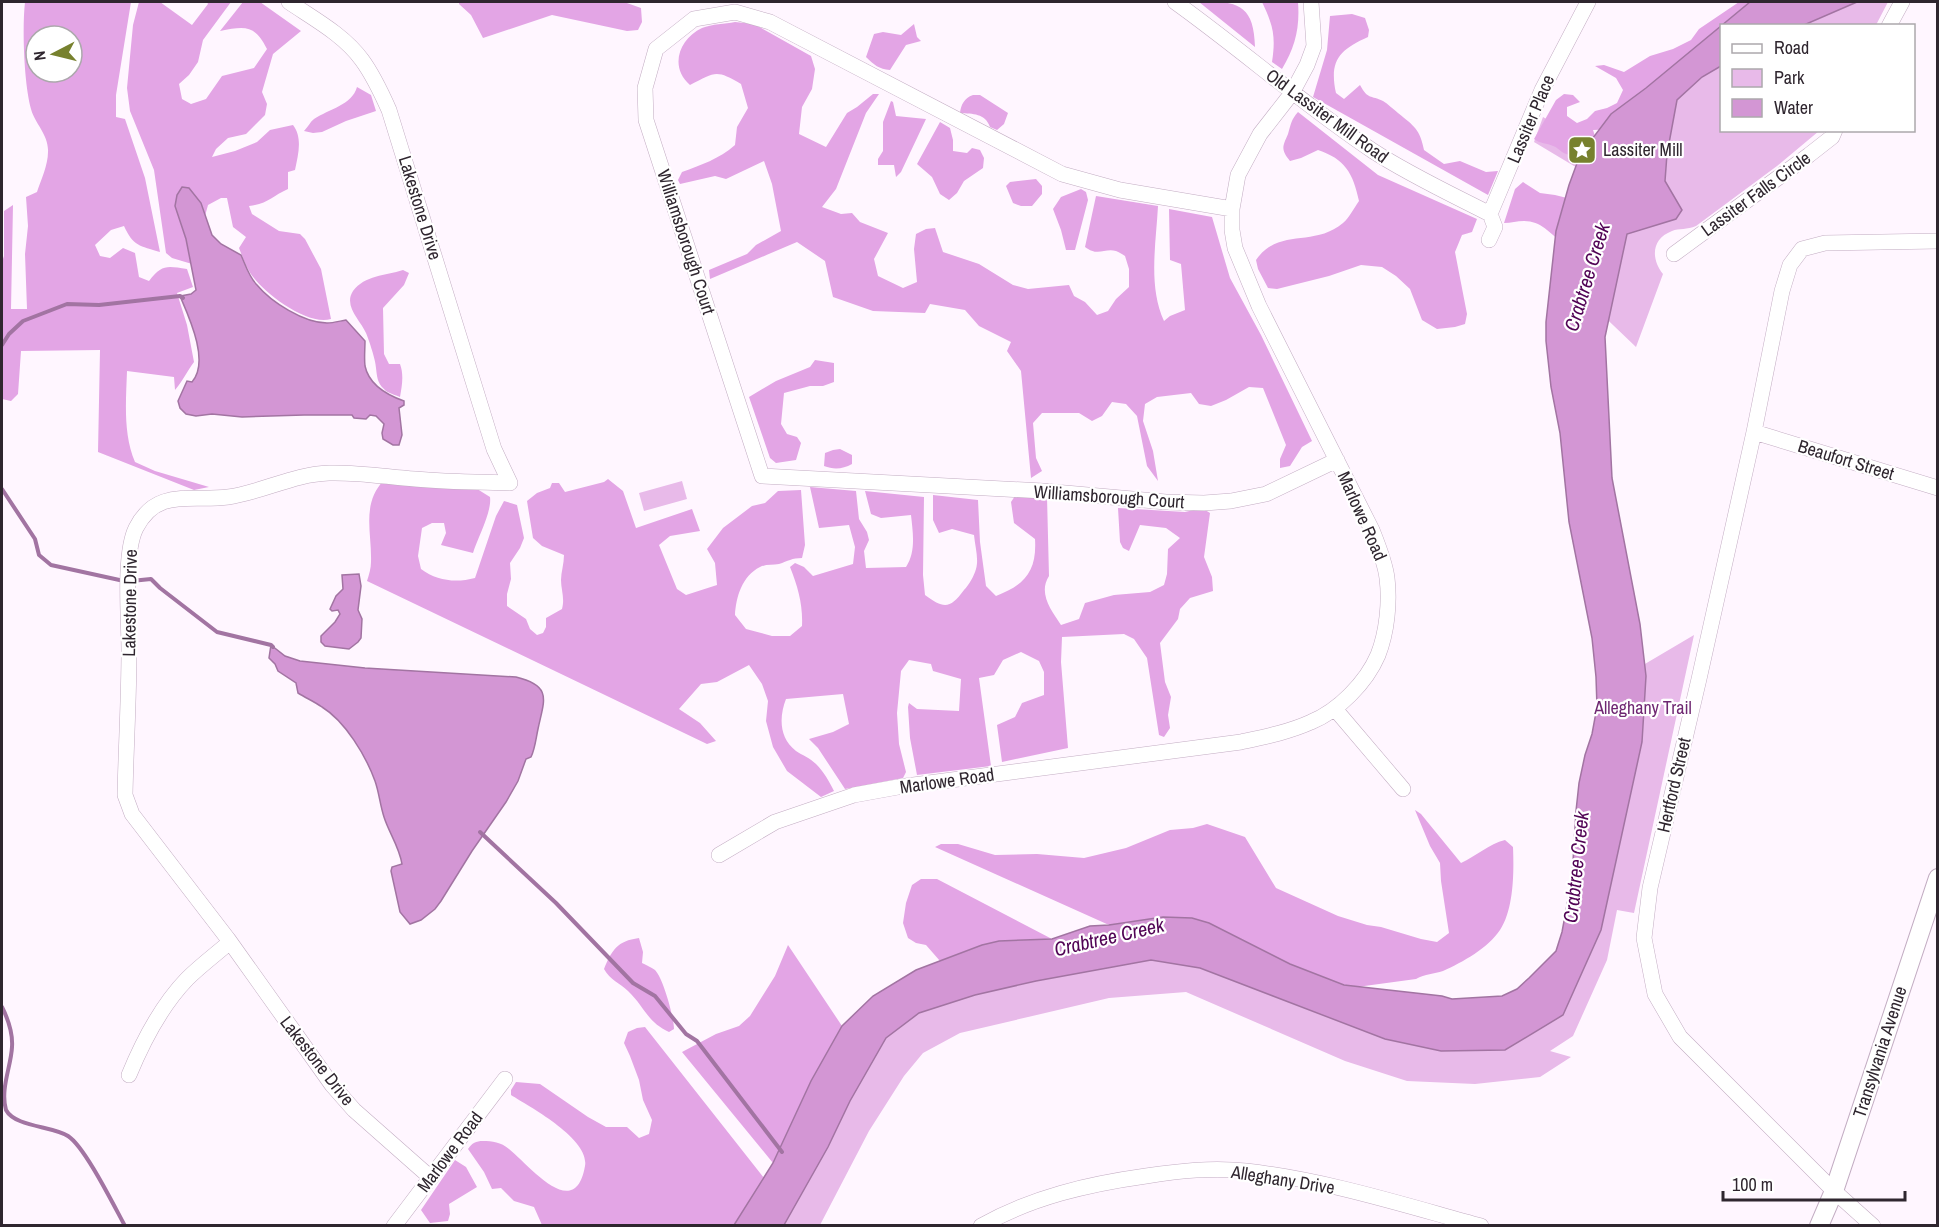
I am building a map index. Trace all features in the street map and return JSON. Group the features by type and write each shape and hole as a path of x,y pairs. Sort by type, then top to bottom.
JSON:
{"street":[{"name":"Lakestone Drive","path":"289,2 346,43 366,65 381,93 405,162 494,449 510,483 452,482 367,474 320,474 301,476 227,497 171,499 160,502 150,509 141,519 131,543 129,561 125,795 132,814 230,942 304,1047 354,1110 431,1178"},
{"name":"Old Lassiter Mill Road","path":"1175,2 1214,30 1292,93 1395,165 1490,214"},
{"name":"Marlowe Road","path":"719,855 775,822 854,795 906,786 1240,742 1287,732 1313,722 1335,708 1362,681 1378,655 1385,626 1388,599 1387,578 1380,551 1372,530 1259,306 1235,248 1232,230 1232,209 1238,175 1260,134 1292,93 1314,46 1311,2"},
{"name":"Lassiter Place","path":"1489,240 1495,227 1490,214 1542,90 1588,2"},
{"path":"1890,24 1902,2"},
{"name":"Williamsborough Court","path":"1232,209 1120,190 1062,174 770,22 735,12 694,19 656,49 645,88 646,120 762,476 1043,491 1166,502 1204,503 1231,501 1266,494 1337,460"},
{"name":"Lassiter Falls Circle","path":"1674,254 1809,155 1832,137 1834,132"},
{"name":"Hertford Street","path":"1873,1226 1834,1191 1680,1037 1655,994 1644,938 1650,888 1754,432 1782,291 1790,265 1803,249 1825,243 1938,241"},
{"name":"Beaufort Street","path":"1754,432 1938,488"},
{"path":"1335,708 1403,789"},
{"name":"Transylvania Avenue","path":"1819,1226 1834,1191 1938,878"},
{"path":"129,1075 140,1050 171,998 188,978 230,942"},
{"name":"Marlowe Road","path":"394,1226 505,1079"},
{"name":"Alleghany Drive","path":"981,1226 1054,1194 1118,1180 1184,1170 1229,1170 1299,1179 1481,1226"}],"green space":[{"path":"1808,2 1888,2 1877,24 1770,24"},
{"path":"1720,56 1720,132 1818,132 1777,166 1696,226 1672,231 1660,239 1655,256 1663,274 1636,347 1591,304 1630,195 1534,142 1543,117 1630,168 1660,99"},
{"path":"682,481 687,499 644,511 639,493"},
{"name":"Alleghany Trail","path":"1694,635 1634,913 1617,910 1607,960 1573,1036 1550,1051 1571,1057 1540,1077 1475,1084 1407,1081 1345,1061 1186,992 1109,998 960,1033 923,1053 904,1076 869,1131 820,1225 763,1226 871,1028 1104,946 1364,1006 1525,1009 1572,947 1611,684"}],"shaded area":[{"path":"25,2 131,2 116,95 116,117 125,119 145,178 160,252 138,244 131,238 124,226 111,230 95,245 100,256 110,258 123,248 135,253 139,277 149,281 161,269 174,267 187,269 193,287 177,293 187,325 194,362 175,390 174,377 127,371 127,429 135,462 155,471 209,487 194,490 98,452 100,350 21,351 18,394 11,401 2,399 4,211 13,205 11,309 27,309 26,197 37,192 48,157 48,146 31,109 27,84 84,84 84,24 24,24"},
{"path":"139,2 160,2 192,25 208,4 207,2 231,2 203,40 198,62 179,84 182,99 191,104 206,99 222,76 254,68 267,49 258,35 249,29 237,28 220,31 243,2 260,2 301,31 273,54 262,92 267,104 265,115 246,134 228,138 216,149 212,157 257,142 270,130 293,125 298,135 299,147 295,170 288,172 288,189 265,202 249,206 252,214 279,231 300,234 305,239 321,269 331,319 322,320 300,314 260,285 247,268 239,248 246,237 233,227 227,198 221,198 208,205 192,264 172,258 166,253 154,170 130,111 127,88 133,25"},
{"path":"459,2 624,2 641,8 642,22 638,30 627,31 552,15 483,38 471,15"},
{"path":"1199,2 1233,4 1241,8 1251,22 1255,47"},
{"path":"1262,2 1298,2 1296,37 1282,69 1272,62 1273,31"},
{"path":"1739,2 1767,2 1726,24 1720,24 1720,28 1618,129 1593,130 1597,142 1590,149 1581,154 1572,155 1534,139 1556,100 1564,94 1573,95 1580,102 1567,107 1567,116 1577,123 1587,119 1595,111 1617,103 1623,90 1616,78 1595,66 1604,65 1624,72 1650,56 1673,49 1691,40 1699,29"},
{"path":"1352,14 1365,18 1369,30 1368,37 1350,47 1338,58 1334,73 1336,93 1344,99 1360,85 1368,95 1385,102 1412,125 1418,132 1424,150 1444,164 1460,161 1486,172 1498,171 1488,195 1313,97 1327,50 1330,16"},
{"path":"735,22 754,24 811,56 815,69 812,89 802,107 799,134 826,147 847,113 873,94 879,94 866,113 836,189 822,207 841,214 852,213 860,222 888,233 874,259 878,276 903,288 917,282 914,249 916,234 935,228 943,252 979,264 1013,285 1028,289 1069,285 1074,296 1085,302 1097,315 1108,311 1116,299 1129,287 1129,269 1125,256 1118,252 1112,250 1097,252 1085,247 1096,196 1158,206 1155,279 1159,308 1164,321 1185,310 1181,264 1170,260 1169,209 1212,217 1230,278 1261,335 1312,441 1302,447 1290,466 1280,468 1280,459 1286,445 1263,388 1249,387 1211,406 1199,404 1191,393 1157,397 1145,404 1143,421 1153,451 1158,481 1147,466 1137,416 1126,404 1112,402 1102,416 1092,421 1079,413 1042,413 1033,423 1036,458 1042,471 1031,478 1021,371 1007,351 1011,342 979,326 965,310 930,304 925,313 873,311 833,297 825,261 797,242 710,279 709,270 747,254 756,245 781,231 772,184 764,161 726,179 715,176 680,184 678,180 682,172 716,158 735,145 737,127 748,108 741,84 726,76 716,74 690,85 680,70 679,62 683,46 694,33 702,28"},
{"path":"914,24 917,37 921,41 906,45 890,70 877,66 866,57 874,34 883,32 901,35"},
{"path":"357,87 371,95 376,111 322,132 304,131 314,119 350,98"},
{"path":"973,95 980,95 1008,113 1004,124 997,130 990,127 982,117 960,113 964,102"},
{"path":"891,101 896,116 926,119 901,172 896,177 894,165 878,165 878,159 883,151 883,122"},
{"path":"1298,112 1378,175 1477,219 1472,232 1462,235 1455,252 1467,314 1465,324 1437,329 1422,320 1410,289 1382,267 1361,265 1277,289 1268,288 1256,260 1265,250 1286,240 1320,235 1332,230 1345,221 1359,201 1351,175 1335,158 1318,150 1290,161 1287,157 1284,145 1291,122"},
{"path":"940,122 950,128 953,151 967,153 972,148 980,150 984,158 983,168 964,181 957,193 949,200 940,194 932,177 917,164"},
{"path":"1036,179 1042,186 1042,194 1032,206 1013,203 1006,186 1010,182"},
{"path":"1523,182 1540,193 1575,200 1562,243 1545,228 1535,223 1524,221 1504,223 1515,189"},
{"path":"1081,189 1086,192 1088,200 1075,250 1066,250 1053,209 1061,197"},
{"path":"403,270 409,273 404,285 383,308 384,354 389,364 400,364 402,384 400,397 387,392 380,384 369,340 351,308 350,297 363,282"},
{"path":"815,360 834,363 834,382 784,393 781,424 787,434 797,437 801,443 796,460 776,463 770,458 749,397 776,381 810,367"},
{"path":"840,449 852,455 852,464 838,468 824,466 825,453"},
{"path":"608,479 623,491 636,528 692,509 700,531 670,536 659,545 677,589 686,595 717,585 715,563 707,549 723,528 752,506 765,503 778,491 801,490 805,545 802,558 760,567 744,581 737,601 735,615 746,629 772,636 790,636 802,626 799,596 790,567 795,563 804,567 813,576 853,564 855,547 849,525 819,528 810,487 856,491 859,519 869,540 864,551 866,568 906,567 913,549 913,535 911,515 881,518 871,514 865,491 924,497 925,595 942,605 951,604 968,586 976,569 977,557 974,535 952,529 939,533 933,520 933,495 978,500 980,542 986,586 996,596 1022,582 1034,560 1035,539 1014,523 1011,502 1015,496 1047,497 1049,576 1045,595 1061,625 1079,619 1085,603 1114,595 1150,592 1164,585 1168,549 1180,538 1166,528 1140,525 1129,551 1123,548 1120,542 1118,508 1185,512 1202,508 1210,513 1204,557 1212,577 1213,591 1190,598 1180,609 1178,619 1160,643 1165,682 1171,697 1168,715 1170,728 1164,737 1159,735 1147,658 1134,639 1124,634 1062,637 1061,662 1068,748 1002,762 997,725 1015,717 1022,703 1044,695 1044,672 1039,661 1021,652 1003,660 994,675 979,678 991,766 917,775 910,738 909,703 917,709 959,711 961,679 933,671 931,664 909,660 901,671 897,713 899,744 906,772 903,778 845,789 818,748 809,739 833,732 849,724 843,694 786,699 782,713 782,727 786,740 796,751 819,767 834,791 821,797 787,771 773,747 766,721 768,701 762,684 749,665 717,682 701,684 679,709 700,723 716,741 707,744 367,581 371,564 370,509 372,499 384,480 474,487 490,497 490,503 473,553 441,545 446,533 444,523 432,523 422,528 418,556 421,569 447,580 475,578 496,516 504,501 517,505 524,538 510,563 511,579 507,606 526,619 530,629 537,635 543,633 546,618 562,609 561,580 564,555 542,546 533,538 527,501 537,493 550,488 552,483 559,483 565,492"},
{"path":"1415,810 1421,814 1461,863 1493,844 1505,840 1513,847 1513,878 1508,912 1500,930 1489,943 1443,971 1416,979 1357,987 1344,985 1290,964 1209,923 1163,917 1109,925 935,847 941,844 958,844 995,855 1037,854 1084,858 1126,848 1170,830 1207,824 1245,837 1276,888 1338,916 1437,942 1449,933 1440,863"},
{"path":"921,879 937,879 1052,939 999,941 940,961 926,945 908,938 903,923 912,885"},
{"path":"639,938 643,952 642,963 658,974 668,998 674,1029 669,1032 656,1023 625,988 609,976 604,969 620,944"},
{"path":"788,945 842,1026 811,1081 773,1163 682,1052 716,1034 739,1026 750,1016 775,976"},
{"path":"645,1027 764,1178 734,1225 542,1225 534,1207 514,1201 501,1188 492,1189 484,1172 468,1149 478,1141 500,1143 550,1185 562,1190 572,1190 580,1183 585,1166 584,1156 578,1145 557,1125 511,1095 511,1090 516,1082 540,1084 606,1127 627,1127 639,1138 649,1134 652,1120 624,1043 628,1032"},
{"path":"455,1160 466,1167 477,1187 449,1204 448,1221 430,1223 421,1210"}],"water":[{"path":"1750,2 1857,2 1806,24 1723,24"},
{"name":"Crabtree Creek","path":"1720,27 1720,67 1702,77 1677,100 1667,154 1665,181 1682,210 1676,219 1627,234 1605,337 1612,478 1640,624 1646,676 1642,742 1601,930 1563,1015 1505,1050 1441,1051 1385,1039 1200,968 1151,960 1036,981 975,995 919,1013 886,1038 784,1225 734,1225 773,1163 811,1081 842,1026 873,996 916,970 982,945 999,941 1052,939 1090,926 1163,917 1192,918 1209,923 1290,964 1344,985 1452,999 1502,996 1517,989 1556,951 1572,878 1579,783 1597,707 1592,638 1569,522 1560,433 1551,387 1546,322 1556,231 1580,155 1611,114"},
{"path":"182,187 189,188 201,203 212,235 221,244 241,255 252,278 263,292 289,310 308,319 327,323 346,320 365,341 365,366 370,379 391,396 404,401 404,405 399,408 402,435 399,445 393,445 383,439 384,424 376,416 370,415 366,419 354,418 352,415 242,417 212,414 196,416 186,414 180,408 178,401 187,381 192,382 197,373 199,363 196,339 180,296 191,294 196,290 186,239 175,206 177,195"},
{"path":"359,574 361,586 358,610 362,619 361,638 349,649 325,646 321,642 321,636 340,614 338,610 330,609 336,596 343,589 342,575"},
{"path":"271,645 285,656 300,661 365,668 516,677 536,685 541,690 543,702 531,757 526,759 518,781 506,802 441,901 421,920 410,924 400,912 391,871 392,867 402,864 401,857 386,823 376,785 366,761 354,740 339,721 331,713 298,693 296,683 278,671 269,658"}],"waterway":[{"path":"2,345 9,334 23,321 67,304 99,305 180,296 183,298"},
{"path":"2,489 35,539 39,555 51,565 124,581"},
{"path":"131,581 151,579 217,632 273,647"},
{"path":"480,832 556,903 633,983 655,996 686,1034 697,1041 782,1152"},
{"path":"2,1007 10,1026 12,1042 4,1094 6,1110 17,1120 61,1133 75,1142 99,1178 125,1226"}],"place":[{"name":"Lassiter Mill","path":"1582,150"}]}
